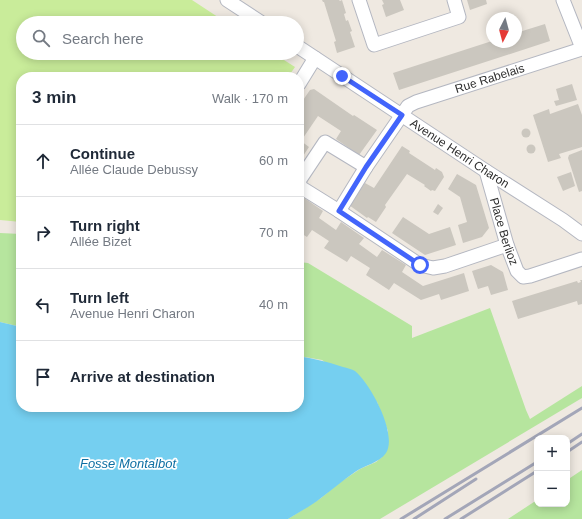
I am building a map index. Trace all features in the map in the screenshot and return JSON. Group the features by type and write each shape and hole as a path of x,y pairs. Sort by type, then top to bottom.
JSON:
{"street":[{"path":"227,0 251,16"},
{"path":"359,0 374,45 459,17 454,0"},
{"path":"563,0 582,49"},
{"name":"Rue Rabelais","path":"339,211 366,167 408,106 416,102 582,49"},
{"name":"Avenue Henri Charon","path":"304,50 563,220 582,234"},
{"path":"304,76 316,58"},
{"path":"304,174 325,142 366,167"},
{"name":"Place Berlioz","path":"486,171 507,245 517,271 523,277 582,259"},
{"path":"304,189 420,265 433,268 445,266 507,245"},
{"name":"Avenue Henri Charon","path":"563,220 582,226"}],"green space":[{"path":"0,0 192,0 216,16 16,16 16,60 284,60 295,67 292,72 16,72 16,222 0,220"},
{"path":"0,233 16,234 16,326 0,322"},
{"path":"304,263 308,263 412,326 412,338 490,308 530,419 582,386 582,398 380,519 288,519 321,498 339,483 360,469 376,462 382,457 388,431 377,402 322,360 304,357"},
{"path":"582,470 582,519 508,519 534,502 534,507 570,507 570,478"}],"water":[{"name":"Fosse Montalbot","path":"0,322 16,326 16,412 304,412 304,357 355,371 375,397 381,409 388,434 389,445 386,453 380,459 355,472 317,501 288,519 0,519"}],"building":[{"path":"322,0 342,0 346,13 344,14 352,31 350,32 355,47 337,53 334,42 336,41 324,2"},
{"path":"382,0 400,0 404,10 386,17"},
{"path":"467,0 486,0 487,4 470,10"},
{"path":"545,24 550,41 399,90 393,73 486,43 486,48 522,48 522,31"},
{"path":"572,84 577,100 556,106 554,101 559,100 556,89"},
{"path":"314,89 353,116 354,115 377,130 359,155 336,139 341,131 318,116 304,137 304,99 310,90"},
{"path":"578,104 582,115 582,147 559,154 561,158 548,162 533,115 549,109 550,114"},
{"path":"526,128 531,133 526,138 521,133"},
{"path":"304,143 309,147 304,154"},
{"path":"531,144 536,149 531,154 526,149"},
{"path":"402,146 410,151 409,153 435,170 436,168 442,172 444,177 435,191 431,191 424,186 425,185 407,174 385,205 386,207 376,222 368,217 367,218 349,205 365,183 374,188"},
{"path":"582,150 582,191 579,192 568,158 569,155"},
{"path":"571,172 575,186 563,191 557,177"},
{"path":"457,174 476,185 489,228 482,237 463,243 458,225 467,222 460,197 448,189"},
{"path":"304,198 323,211 319,218 336,230 341,222 364,238 359,244 377,257 382,250 406,265 402,272 423,286 464,273 469,291 441,300 439,294 421,300 394,283 389,290 366,275 370,268 351,256 347,262 324,248 329,241 312,230 307,237 304,235"},
{"path":"438,204 443,208 438,215 433,212"},
{"path":"403,217 429,234 450,227 456,245 425,255 392,233"},
{"path":"491,265 503,272 508,290 491,295 488,286 478,289 472,271"},
{"path":"580,280 582,280 582,304 578,305 577,301 518,319 512,301 577,281 578,283 581,282"}],"railway":[{"path":"401,519 582,408"},
{"path":"570,442 582,434"},
{"path":"570,450 582,442"},
{"path":"445,519 534,464"},
{"path":"461,519 534,473"},
{"path":"414,519 476,479"}],"route":[{"path":"342,76 402,115 366,167 339,211 420,265"}]}
